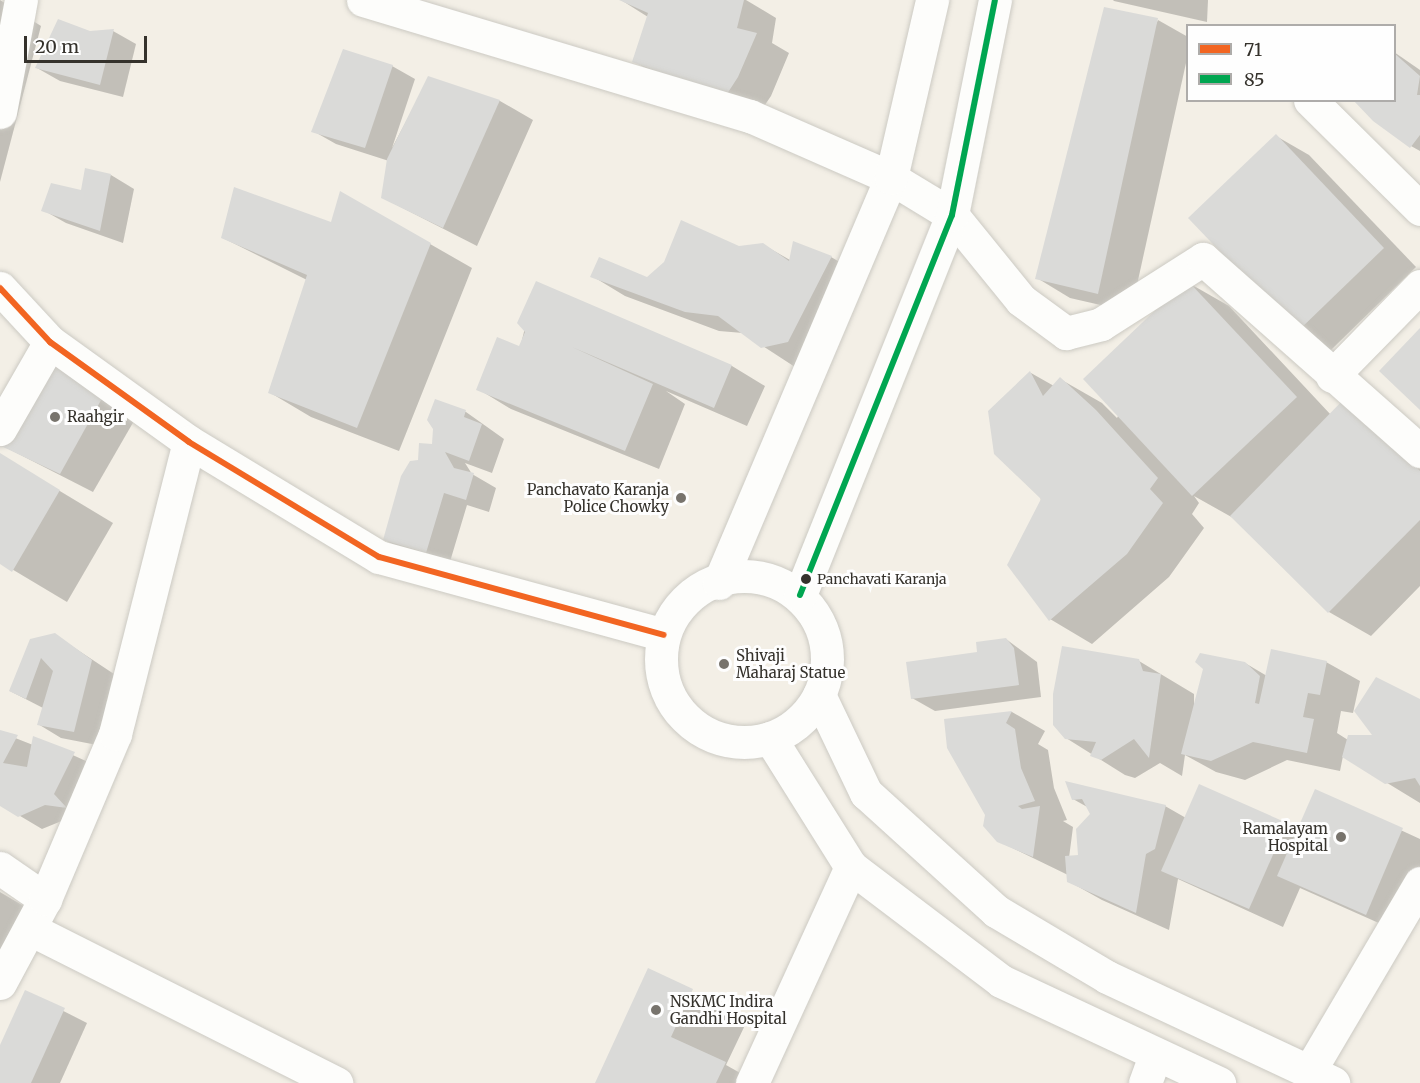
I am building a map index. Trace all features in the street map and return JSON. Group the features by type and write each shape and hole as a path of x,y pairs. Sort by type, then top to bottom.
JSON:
{"street":[{"path":"0,112 21,0"},
{"path":"363,0 750,116 891,178 952,215 1021,300 1066,333 1101,324 1203,259 1332,376 1420,451"},
{"path":"719,584 891,178 932,0"},
{"path":"800,596 952,215 995,0"},
{"path":"1312,102 1420,209"},
{"path":"1332,376 1420,286"},
{"path":"0,288 50,342 189,442 379,557 664,635"},
{"path":"0,429 50,342"},
{"path":"0,983 45,899 115,734 189,442"},
{"path":"750,575 777,582 800,596 816,617 826,642 828,669 819,695 804,717 783,734 770,738 729,742 703,732 681,714 667,690 661,663 664,635 676,609 696,590 719,584 750,575"},
{"path":"819,695 866,793 996,911 1107,978 1322,1077 1420,883"},
{"path":"770,738 851,867 1001,981 1150,1069 1219,1083"},
{"path":"752,1083 851,867"},
{"path":"0,868 45,899"},
{"path":"30,929 336,1083"}],"building":[{"path":"619,0 744,0 737,28 757,33 738,77 725,97 632,62 648,13"},
{"path":"1104,7 1158,18 1098,294 1035,279"},
{"path":"58,19 90,31 114,29 100,85 35,68"},
{"path":"343,49 393,65 365,148 311,132"},
{"path":"1396,55 1420,76 1417,95 1420,95 1420,135 1410,148 1373,121 1355,102 1396,102"},
{"path":"428,76 500,100 443,228 381,198 387,159"},
{"path":"1276,134 1384,248 1297,332 1188,218"},
{"path":"85,168 111,174 100,231 41,211 51,183 81,190"},
{"path":"234,187 331,222 340,191 431,243 357,428 268,393 307,275 221,238"},
{"path":"681,220 739,246 763,243 789,261 793,241 832,256 788,342 761,348 718,316 685,312 590,277 599,257 647,277 664,262"},
{"path":"1187,280 1297,397 1192,496 1083,379"},
{"path":"536,281 732,365 714,408 572,347 653,384 625,451 476,390 497,337 519,346 525,332 517,323"},
{"path":"1420,328 1420,410 1379,371"},
{"path":"48,362 105,393 60,474 1,446"},
{"path":"1030,371 1043,396 1060,377 1096,410 1158,478 1150,489 1163,503 1127,554 1049,621 1007,565 1041,499 994,454 988,411"},
{"path":"1346,397 1420,471 1420,520 1328,613 1230,516"},
{"path":"435,399 466,410 464,417 482,424 469,461 445,452 454,468 474,473 466,500 444,493 426,553 383,540 401,476 410,461 418,460 419,443 432,444 433,429 427,420"},
{"path":"0,453 60,490 12,572 0,564"},
{"path":"55,633 92,660 74,732 37,725 53,671 41,658 26,699 9,691 30,639"},
{"path":"1006,638 1014,648 1019,685 911,699 906,662 977,652 976,642"},
{"path":"1062,646 1139,659 1143,671 1161,674 1149,758 1134,739 1101,760 1090,756 1096,742 1065,739 1053,725 1053,694"},
{"path":"1271,649 1327,661 1320,695 1308,693 1303,717 1314,719 1307,753 1253,742 1211,761 1181,754 1203,669 1195,662 1200,653 1245,662 1260,676 1255,703 1259,704"},
{"path":"1376,677 1420,699 1420,786 1415,778 1385,784 1342,757 1348,735 1372,735 1354,711"},
{"path":"1012,711 1006,723 1015,729 1021,768 1035,801 1018,806 1022,809 1040,806 1033,857 997,842 983,826 985,815 947,748 944,719"},
{"path":"0,730 18,735 3,763 27,767 33,736 75,752 54,794 67,808 45,805 18,817 0,806"},
{"path":"1065,781 1166,805 1155,849 1146,854 1136,913 1067,882 1065,856 1078,855 1076,829 1090,814 1082,799 1072,800"},
{"path":"1199,784 1287,823 1249,909 1161,871"},
{"path":"1315,789 1403,828 1366,915 1277,876"},
{"name":"NSKMC Indira Gandhi Hospital","path":"648,968 693,989 671,1037 726,1062 716,1083 595,1083"},
{"path":"25,990 65,1008 31,1083 0,1083 0,1045"}],"transit line":[{"name":"85","path":"800,595 952,215 995,0"},
{"name":"71","path":"0,288 50,342 189,442 379,557 664,635"}],"place":[{"name":"Raahgir","path":"55,417"},
{"name":"Panchavato Karanja Police Chowky","path":"681,498"},
{"name":"Panchavati Karanja","path":"806,579"},
{"name":"Shivaji Maharaj Statue","path":"724,664"},
{"name":"Ramalayam Hospital","path":"1341,837"},
{"name":"NSKMC Indira Gandhi Hospital","path":"656,1010"}]}
